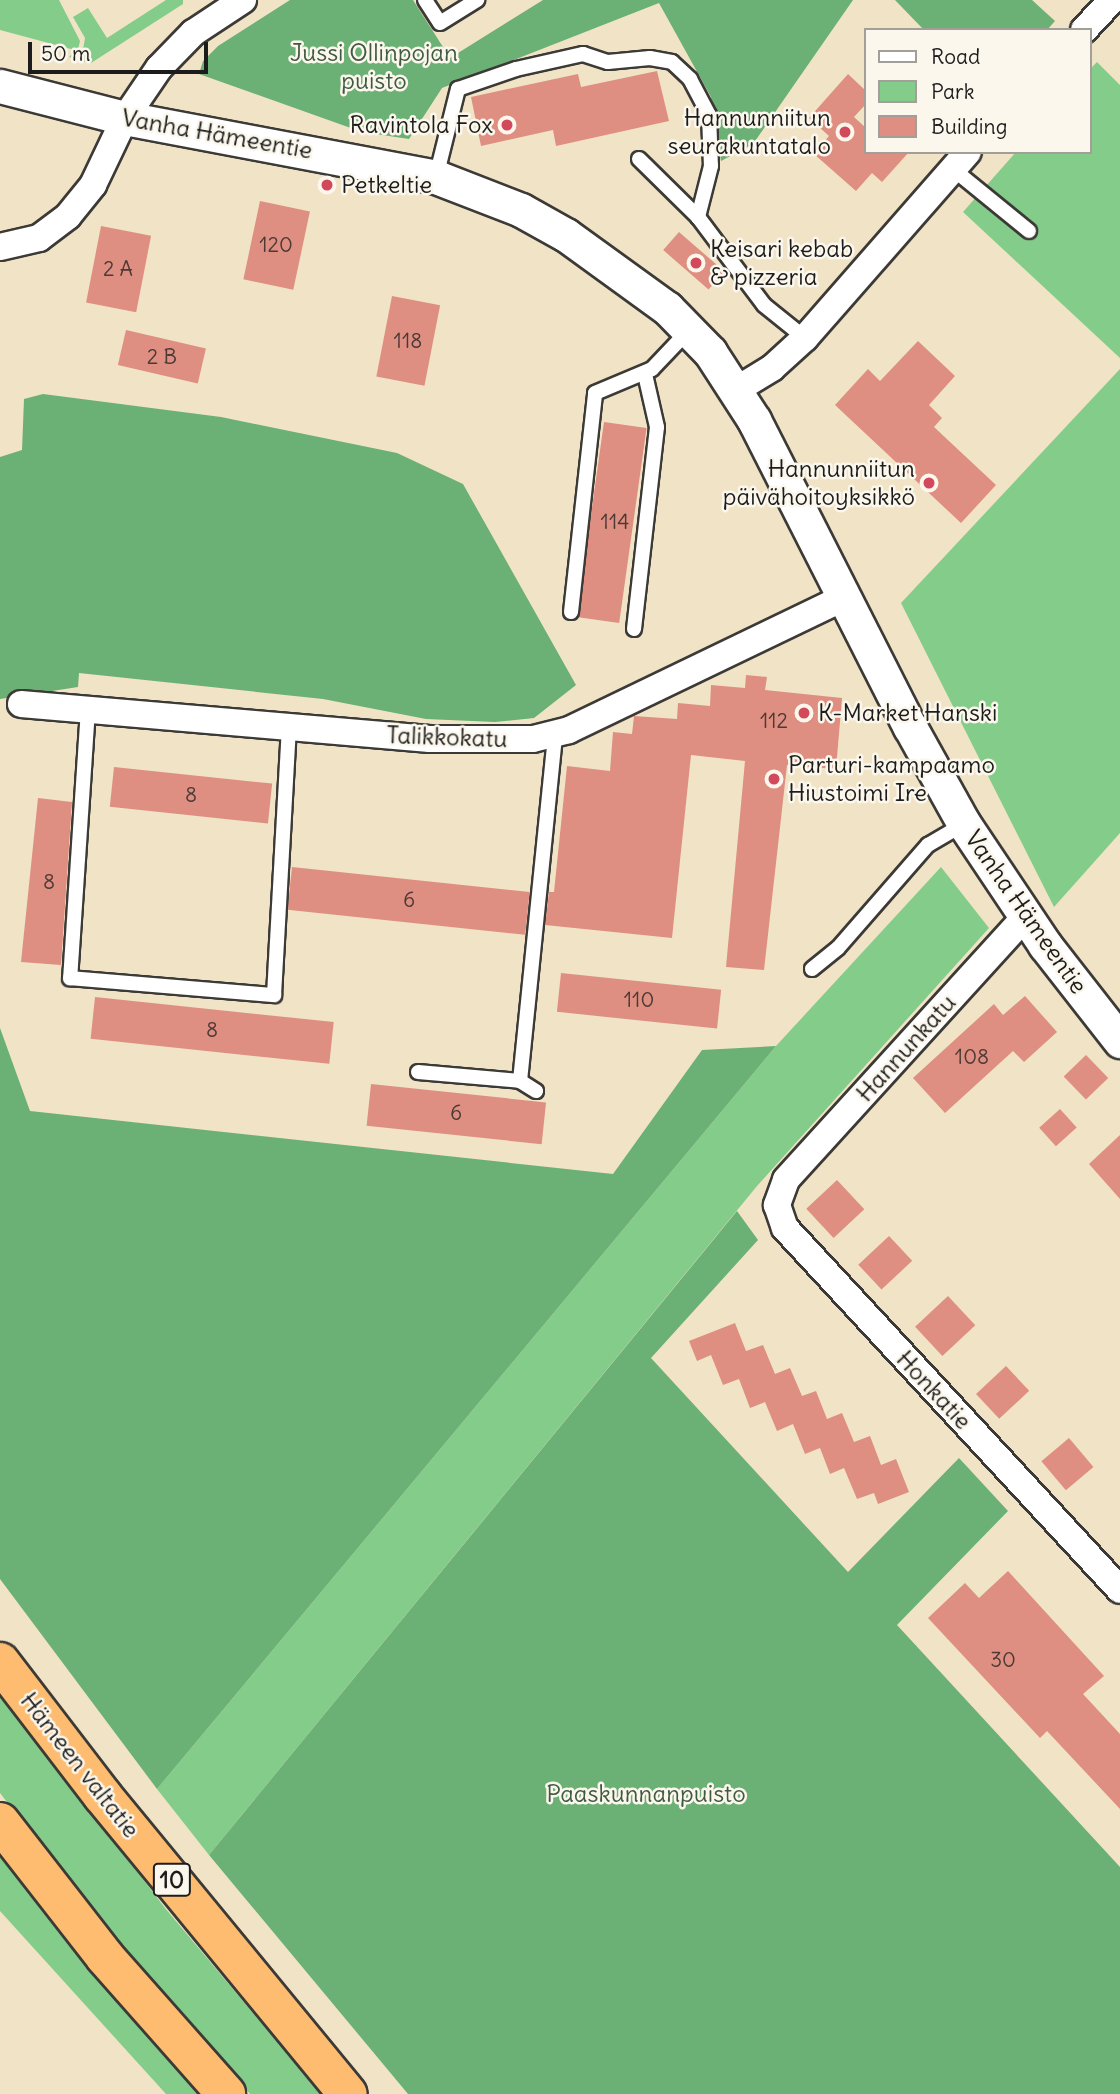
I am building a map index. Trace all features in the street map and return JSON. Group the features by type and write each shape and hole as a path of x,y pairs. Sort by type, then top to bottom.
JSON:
{"highway":[{"name":"Hämeen valtatie","path":"0,1662 102,1795 348,2094"},
{"path":"0,1822 105,1957 226,2094"}],"street":[{"path":"0,247 38,238 68,216 93,185 125,118 176,47 243,0"},
{"path":"1086,28 1112,0"},
{"name":"Vanha Hämeentie","path":"0,86 125,118 436,177 521,211 566,235 638,285 689,330 736,390 964,824 1025,917 1120,1041"},
{"path":"736,390 772,368 805,338 961,161"},
{"name":"Talikkokatu","path":"21,704 482,741 555,735 843,598"},
{"name":"Hannunkatu","path":"786,1180 1025,917"},
{"name":"Honkatie","path":"786,1180 777,1205 785,1228 1120,1590"}],"lane":[{"path":"425,0 440,23 477,0"},
{"path":"436,177 458,89 516,69 583,54 608,62 650,58 672,62 690,79 709,115 711,166 698,217"},
{"path":"639,159 698,217 764,305 805,338"},
{"path":"961,161 1029,231"},
{"path":"571,612 595,393 645,374 689,330"},
{"path":"634,629 657,427 645,374"},
{"path":"88,709 70,978 274,995 289,726"},
{"path":"520,1081 555,735"},
{"path":"812,969 838,948 928,845 964,824"},
{"path":"418,1072 520,1081 536,1091"}],"green space":[{"path":"0,0 59,0 80,41 76,59 69,57 74,52 71,49 0,30"},
{"path":"166,0 183,0 183,4 91,63 81,61 85,38 73,17 88,8 107,38"},
{"name":"Jussi Ollinpojan puisto","path":"290,0 413,0 450,58 543,0 853,0 753,144 721,161 711,97 659,3 442,88 409,139 362,132 199,74 203,61 218,46"},
{"path":"895,0 1032,0 1055,21 1049,28 922,28"},
{"path":"1097,62 1120,85 1120,358 963,212 1014,154 1092,154 1092,67"},
{"path":"1120,369 1120,833 1054,907 901,603"},
{"path":"43,394 221,417 397,453 463,484 576,685 534,718 495,722 426,719 323,699 79,673 78,687 0,699 0,457 22,450 24,399"},
{"path":"941,867 989,928 757,1186 209,1855 157,1789 776,1046"},
{"path":"0,1028 30,1111 613,1174 702,1050 776,1046 157,1789 0,1579"},
{"name":"Paaskunnanpuisto","path":"737,1211 758,1240 651,1358 848,1572 959,1458 1008,1511 897,1625 1120,1867 1120,2094 408,2094 209,1855"},
{"path":"0,1691 165,1908 321,2094 250,2094 124,1954 0,1793"},
{"path":"0,1853 151,2040 202,2094 166,2094 0,1911"}],"building":[{"path":"657,71 669,121 556,146 553,130 481,146 471,97 578,74 581,87"},
{"name":"Hannunniitun seurakuntatalo","path":"848,74 864,89 864,106 854,117 864,126 864,154 907,154 882,182 872,173 856,191 814,154 829,136 809,118"},
{"path":"260,201 310,212 293,290 243,279"},
{"path":"101,226 151,236 136,312 86,303"},
{"path":"679,232 724,271 709,289 663,250"},
{"path":"392,296 440,305 424,386 376,376"},
{"path":"126,330 206,348 198,384 118,365"},
{"path":"918,341 955,376 929,405 942,418 934,427 996,485 961,523 835,405 868,369 880,381"},
{"path":"604,422 647,428 619,623 577,617"},
{"path":"746,675 767,677 765,690 842,698 836,769 787,765 764,970 726,967 745,761 691,755 672,938 545,925 549,892 554,892 567,766 610,771 613,732 632,734 634,716 677,719 678,703 710,706 711,685 745,688"},
{"path":"114,767 272,784 268,823 110,807"},
{"path":"38,798 72,802 61,965 21,962"},
{"path":"292,867 530,892 525,935 288,910"},
{"path":"561,973 721,990 717,1029 557,1012"},
{"path":"1025,996 1057,1032 1024,1062 1013,1051 945,1113 913,1078 994,1004 1003,1015"},
{"path":"95,997 334,1022 329,1064 91,1039"},
{"path":"1086,1055 1108,1078 1086,1100 1064,1077"},
{"path":"371,1084 546,1102 542,1144 367,1126"},
{"path":"1060,1109 1077,1128 1056,1146 1039,1128"},
{"path":"1120,1135 1120,1199 1089,1164"},
{"path":"837,1180 864,1209 834,1238 806,1209"},
{"path":"889,1236 912,1261 881,1290 858,1265"},
{"path":"948,1296 975,1325 942,1356 915,1327"},
{"path":"735,1323 746,1351 763,1345 775,1374 790,1368 802,1396 816,1391 827,1419 842,1413 854,1442 870,1436 881,1465 896,1459 909,1492 878,1504 874,1493 857,1499 844,1468 830,1474 820,1448 805,1454 793,1424 777,1431 765,1402 750,1408 739,1379 723,1385 711,1355 697,1361 689,1341"},
{"path":"1006,1366 1029,1391 999,1419 976,1394"},
{"path":"1069,1438 1093,1467 1066,1490 1041,1461"},
{"path":"1008,1571 1104,1676 1083,1694 1120,1734 1120,1809 1047,1731 1040,1738 928,1618 965,1583 979,1598"}],"place":[{"name":"Ravintola Fox","path":"507,125"},
{"name":"Hannunniitun seurakuntatalo","path":"845,132"},
{"name":"Petkeltie","path":"327,185"},
{"name":"Keisari kebab & pizzeria","path":"696,263"},
{"name":"Hannunniitun päivähoitoyksikkö","path":"929,483"},
{"name":"K-Market Hanski","path":"804,713"},
{"name":"Parturi-kampaamo Hiustoimi Ire","path":"774,779"}]}
